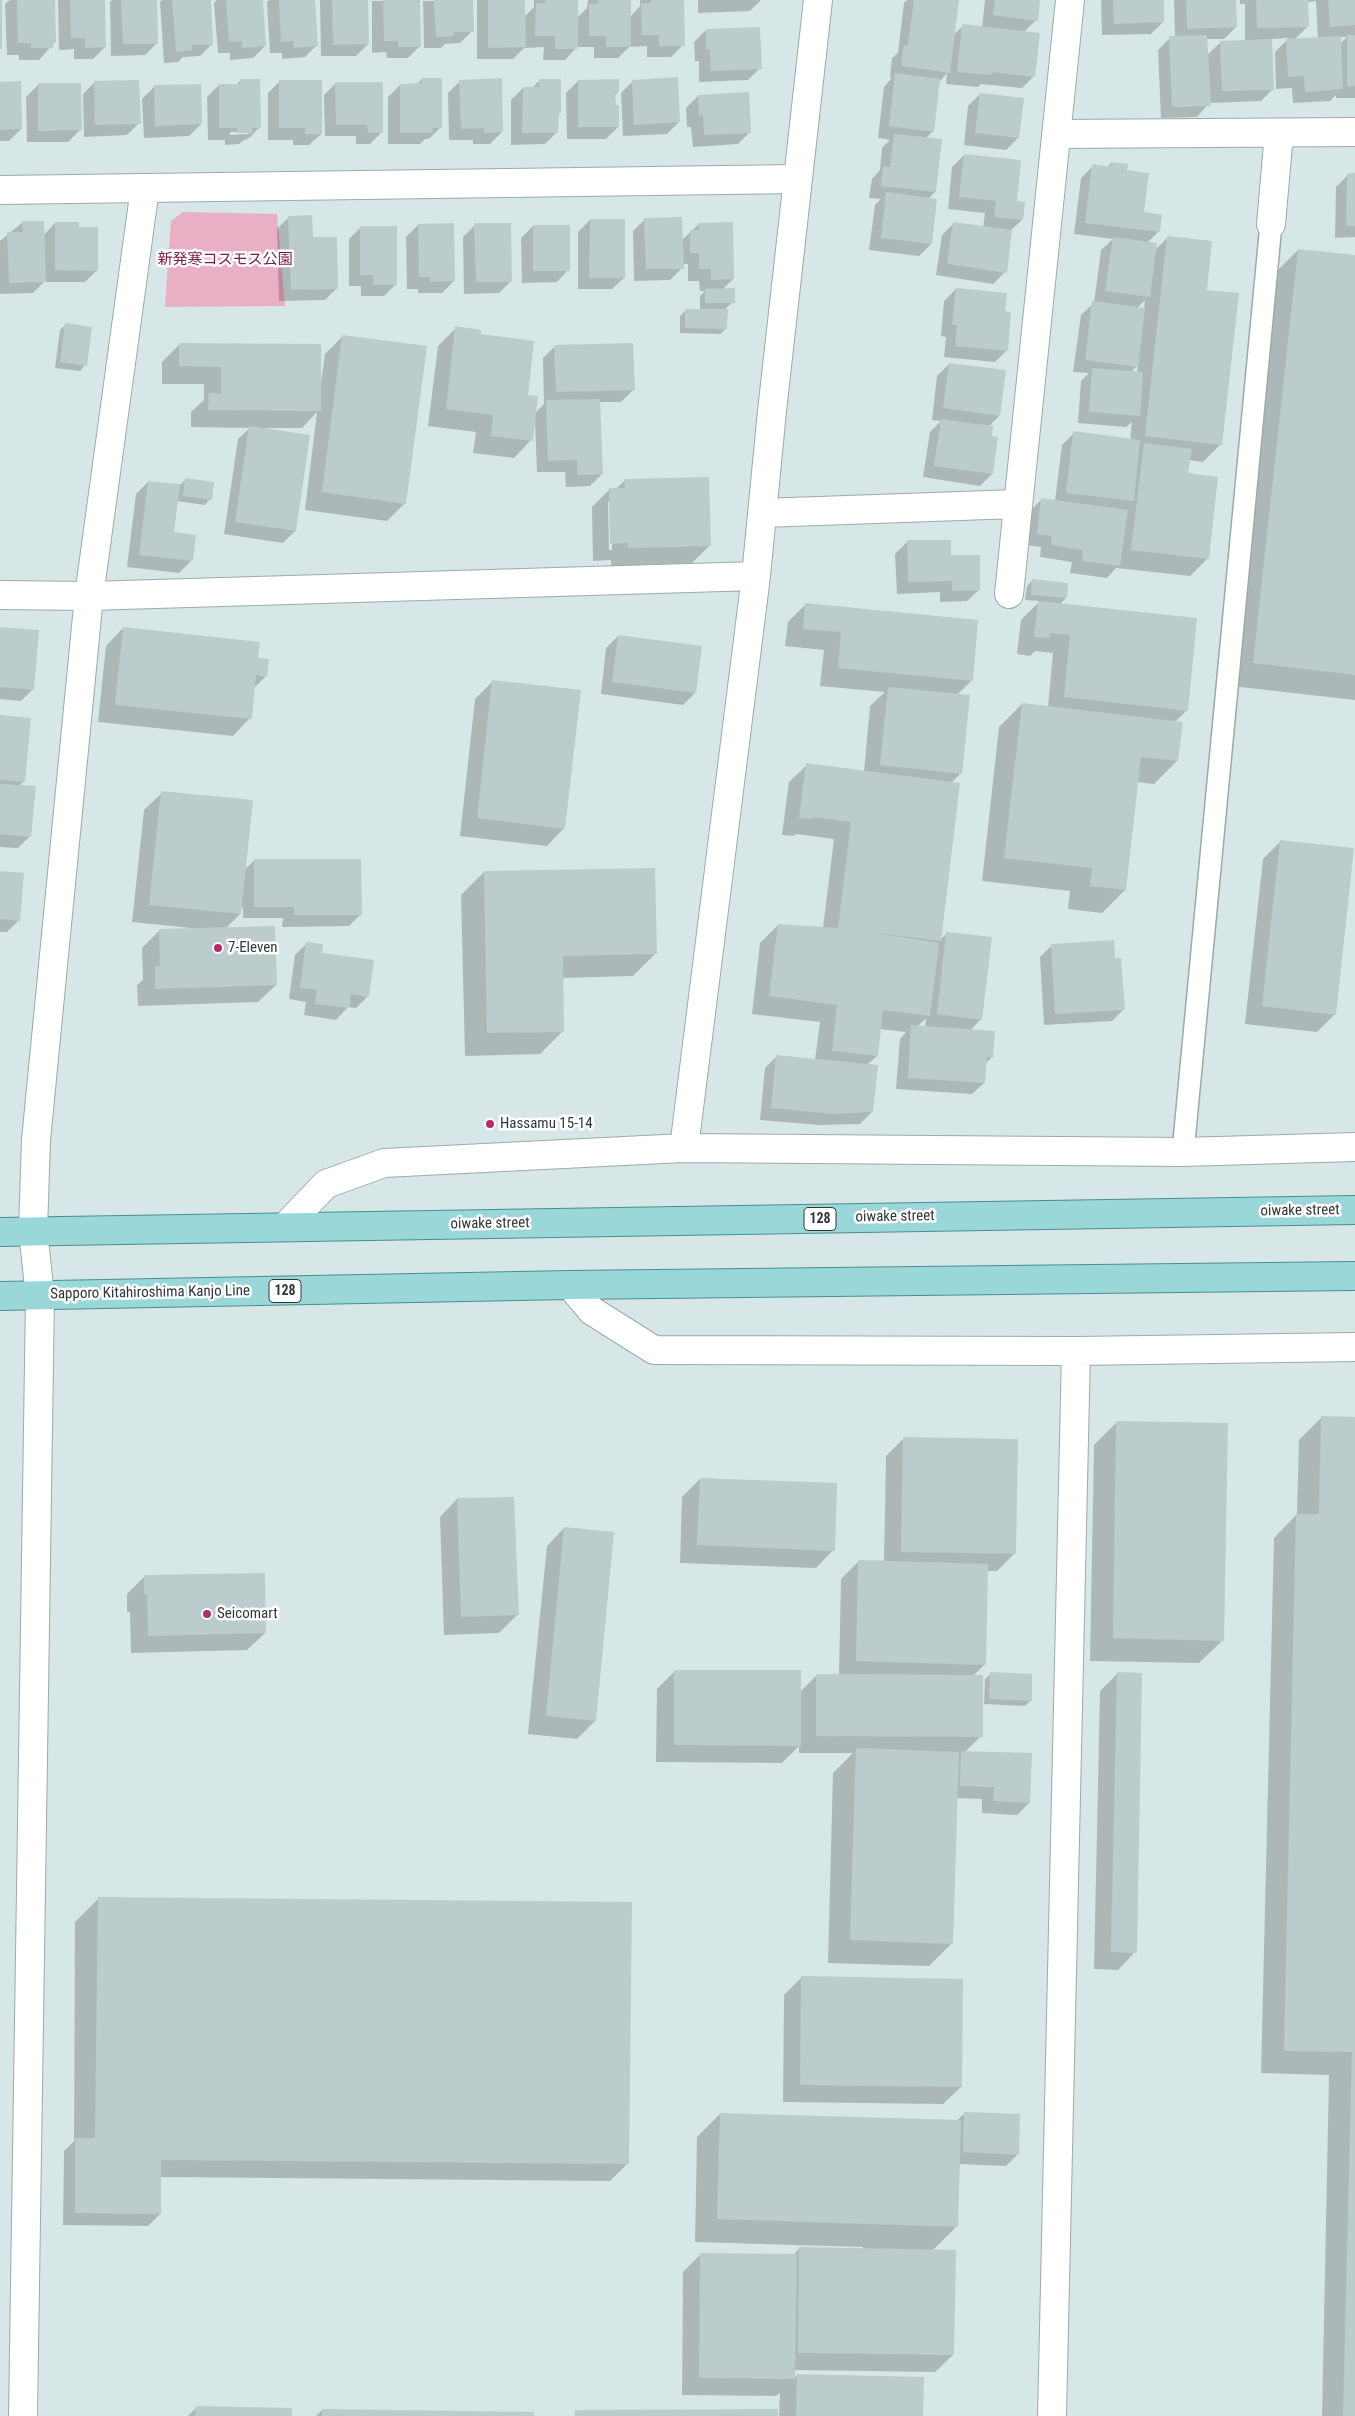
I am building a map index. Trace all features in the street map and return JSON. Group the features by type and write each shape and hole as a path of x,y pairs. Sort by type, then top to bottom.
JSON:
{"main road":[{"name":"oiwake street","path":"285,1227 1355,1210"},
{"name":"128","path":"0,1232 285,1227"},
{"name":"128","path":"570,1285 1355,1276"},
{"name":"Sapporo Kitahiroshima Kanjo Line","path":"0,1296 570,1285"}],"street":[{"path":"684,1148 756,576 797,179 818,0"},
{"path":"1009,594 1070,0"},
{"path":"1056,134 1355,132"},
{"path":"1272,224 1279,133"},
{"path":"0,190 797,179"},
{"path":"23,2416 40,1296 33,1231 36,1140 89,596 145,188"},
{"path":"762,513 1017,504"},
{"path":"0,594 89,596 756,576"},
{"path":"285,1227 326,1184 384,1163 684,1148 1183,1152 1355,1147"},
{"path":"570,1285 592,1311 654,1350 1076,1351 1355,1347"},
{"path":"1052,2416 1076,1351"}],"lane":[{"path":"1183,1152 1272,224"}],"green space":[{"name":"新発寒コスモス公園","path":"183,212 277,214 285,306 165,307 171,221"}],"building":[{"path":"0,0 2,0 2,49 0,49"},
{"path":"17,0 55,0 56,42 53,43 53,48 31,48 31,43 18,43"},
{"path":"70,0 105,0 106,47 85,48 85,38 71,38"},
{"path":"121,0 157,0 158,44 123,44"},
{"path":"172,0 211,0 213,45 192,45 192,50 176,52"},
{"path":"226,0 263,0 266,46 242,48 242,41 229,42"},
{"path":"279,0 315,0 318,46 294,48 293,41 281,42"},
{"path":"332,0 368,0 369,44 333,45"},
{"path":"383,0 420,0 421,47 398,47 398,41 384,41"},
{"path":"434,0 473,0 474,32 454,32 454,36 436,37"},
{"path":"488,0 525,0 526,47 488,48"},
{"path":"545,0 578,0 578,49 555,49 555,36 535,36 536,3 545,4"},
{"path":"598,0 631,0 631,47 606,47 606,36 589,36 589,4 598,4"},
{"path":"651,0 684,0 685,46 659,46 659,35 642,35 641,3 651,3"},
{"path":"914,0 959,0 950,73 901,66 904,45 908,45"},
{"path":"995,0 1040,0 1038,21 993,15"},
{"path":"1113,0 1164,0 1164,22 1114,24"},
{"path":"1186,0 1236,0 1237,27 1187,29"},
{"path":"1256,0 1308,0 1309,27 1257,28"},
{"path":"1328,0 1355,0 1355,25 1330,27"},
{"path":"962,24 1040,33 1035,77 992,72 991,75 957,72"},
{"path":"760,27 762,69 711,71 710,50 706,49 706,29"},
{"path":"1207,35 1211,106 1172,107 1169,36"},
{"path":"1347,35 1355,35 1355,86 1347,86"},
{"path":"1341,36 1343,89 1305,92 1304,76 1288,77 1286,39"},
{"path":"1272,39 1274,90 1222,91 1220,41"},
{"path":"895,73 940,79 934,132 889,126"},
{"path":"678,77 680,122 634,125 632,80"},
{"path":"421,78 442,78 442,128 432,128 433,133 400,133 400,84 422,83"},
{"path":"502,78 503,132 484,133 484,128 461,129 459,80"},
{"path":"240,79 260,79 261,128 252,128 252,133 237,133 237,128 219,128 219,84 240,84"},
{"path":"539,79 561,79 561,113 559,113 558,133 522,133 523,87 539,87"},
{"path":"619,79 619,92 615,92 616,105 619,105 619,127 578,127 578,80"},
{"path":"139,80 141,124 95,125 94,81"},
{"path":"279,80 322,80 322,134 305,134 305,128 279,128"},
{"path":"21,81 22,129 0,130 0,82"},
{"path":"335,82 383,82 383,133 368,133 367,125 336,125"},
{"path":"38,83 81,83 82,130 38,131"},
{"path":"201,84 202,124 155,126 154,85"},
{"path":"749,92 751,133 704,135 703,115 699,116 698,95"},
{"path":"980,93 1024,98 1019,138 975,133"},
{"path":"894,134 942,139 936,192 881,186 883,166 890,167"},
{"path":"964,154 1021,160 1017,201 1025,202 1023,220 994,217 996,201 959,197"},
{"path":"1111,162 1128,164 1127,170 1149,173 1144,212 1162,215 1160,232 1085,223 1092,164 1111,167"},
{"path":"1355,173 1355,226 1346,226 1347,174"},
{"path":"886,192 937,199 932,244 881,238"},
{"path":"312,215 313,237 337,237 338,289 291,290 288,216"},
{"path":"682,217 684,269 646,269 644,218"},
{"path":"590,219 625,219 625,278 589,278"},
{"path":"22,221 44,221 46,282 9,283 7,232 23,232"},
{"path":"55,222 79,222 79,227 98,227 98,271 55,270"},
{"path":"733,222 734,279 711,280 711,269 699,269 699,253 690,253 690,230 699,230 698,223"},
{"path":"953,222 1012,230 1007,273 947,264"},
{"path":"454,223 455,281 430,282 430,277 419,277 418,224"},
{"path":"474,223 511,223 512,282 476,282"},
{"path":"533,225 570,225 570,271 533,271"},
{"path":"360,226 397,226 397,285 373,285 373,275 360,275"},
{"path":"1167,236 1212,241 1207,290 1239,293 1222,445 1145,436"},
{"path":"1113,237 1157,243 1150,297 1105,291"},
{"path":"1298,249 1355,255 1355,675 1253,663"},
{"path":"735,288 735,303 705,303 705,289"},
{"path":"956,288 1007,293 1005,311 1011,312 1008,351 955,346 957,325 952,325"},
{"path":"1092,301 1145,308 1138,367 1085,360"},
{"path":"685,309 728,309 727,329 685,328"},
{"path":"65,323 92,327 87,366 60,362"},
{"path":"455,326 481,330 481,334 534,341 528,395 538,396 533,441 491,436 493,415 446,409"},
{"path":"342,335 427,346 406,504 322,492"},
{"path":"179,343 321,344 321,411 208,410 209,393 221,394 221,367 179,366"},
{"path":"633,343 635,390 556,392 554,345"},
{"path":"949,363 1006,370 1000,416 943,408"},
{"path":"1092,368 1143,372 1140,416 1089,412"},
{"path":"600,399 603,474 577,475 577,460 548,461 546,400"},
{"path":"941,419 993,426 992,436 998,437 993,474 934,466"},
{"path":"249,426 310,435 296,531 235,522"},
{"path":"1073,431 1140,440 1134,501 1066,493"},
{"path":"1144,443 1192,449 1188,473 1218,477 1209,559 1131,550"},
{"path":"709,477 711,546 628,548 628,543 610,544 609,488 625,488 624,479"},
{"path":"185,478 214,482 212,500 183,496"},
{"path":"148,481 180,484 174,532 196,535 193,561 139,555"},
{"path":"1041,498 1128,510 1120,566 1082,561 1083,550 1051,545 1052,536 1037,534"},
{"path":"907,540 951,540 951,555 980,555 980,590 952,591 952,581 908,582"},
{"path":"1032,579 1068,583 1067,598 1031,595"},
{"path":"1038,601 1197,618 1188,711 1064,697 1070,635 1050,633 1049,638 1034,637"},
{"path":"805,603 978,620 973,681 838,668 841,632 803,629"},
{"path":"0,627 39,630 34,690 0,687"},
{"path":"123,627 260,642 258,658 269,659 267,677 256,675 252,719 115,705"},
{"path":"618,635 702,646 696,693 612,682"},
{"path":"492,680 581,690 565,829 477,818"},
{"path":"888,687 970,695 962,774 880,765"},
{"path":"1022,703 1183,722 1178,761 1141,757 1126,890 1090,886 1092,868 1004,858"},
{"path":"0,715 31,718 25,782 0,780"},
{"path":"806,763 960,783 941,941 862,931 939,943 930,1016 883,1010 878,1056 832,1051 837,1005 769,996 778,924 838,928 851,822 813,817 813,819 799,818"},
{"path":"0,784 36,786 31,837 0,834"},
{"path":"161,791 253,800 241,914 149,905"},
{"path":"1280,840 1354,848 1336,1015 1262,1006"},
{"path":"254,859 361,859 362,915 294,915 294,907 254,907"},
{"path":"655,868 657,954 563,956 564,1032 487,1033 484,871"},
{"path":"0,871 24,873 20,921 0,919"},
{"name":"7-Eleven","path":"275,926 277,985 155,989 155,966 160,966 159,929"},
{"path":"946,932 992,937 982,1020 937,1014"},
{"path":"1114,940 1115,958 1121,958 1125,1010 1055,1014 1051,944"},
{"path":"306,942 323,944 322,953 374,960 369,997 351,994 349,1008 315,1004 317,990 300,988"},
{"path":"911,1025 995,1031 993,1058 987,1057 985,1083 908,1078"},
{"path":"776,1055 878,1065 873,1112 833,1114 771,1108"},
{"path":"1321,1416 1355,1417 1355,2416 1343,2416 1352,2052 1284,2051 1296,1514 1319,1514"},
{"path":"1116,1421 1228,1423 1224,1641 1113,1638"},
{"path":"903,1437 1018,1439 1016,1554 901,1552"},
{"path":"700,1478 837,1483 835,1551 697,1545"},
{"path":"514,1497 519,1615 461,1617 457,1498"},
{"path":"564,1527 614,1532 596,1721 546,1716"},
{"path":"858,1560 988,1564 986,1665 856,1661"},
{"name":"Seicomart","path":"265,1573 266,1633 148,1636 147,1595 144,1594 144,1575"},
{"path":"674,1670 801,1670 801,1746 674,1745"},
{"path":"990,1672 1032,1674 1032,1701 989,1699"},
{"path":"1117,1672 1142,1673 1137,1953 1111,1952"},
{"path":"816,1674 983,1675 983,1737 816,1736"},
{"path":"856,1748 959,1752 953,1944 850,1940"},
{"path":"961,1751 1032,1753 1030,1803 993,1801 994,1787 960,1786"},
{"path":"98,1897 632,1902 629,2164 161,2160 161,2214 75,2213 75,2138 95,2138"},
{"path":"801,1976 963,1979 962,2087 800,2085"},
{"path":"964,2112 1020,2114 1019,2155 963,2152"},
{"path":"720,2113 961,2120 958,2227 717,2219"},
{"path":"799,2247 956,2250 954,2355 798,2353"},
{"path":"700,2253 797,2254 795,2379 699,2378"},
{"path":"797,2374 924,2377 923,2416 796,2416"},
{"path":"196,2406 292,2408 292,2416 195,2416"},
{"path":"322,2409 534,2412 534,2416 322,2416"},
{"path":"778,2409 778,2416 575,2416 575,2410"}],"place":[{"name":"7-Eleven","path":"218,948"},
{"name":"Hassamu 15-14","path":"490,1124"},
{"name":"Seicomart","path":"207,1614"}]}
